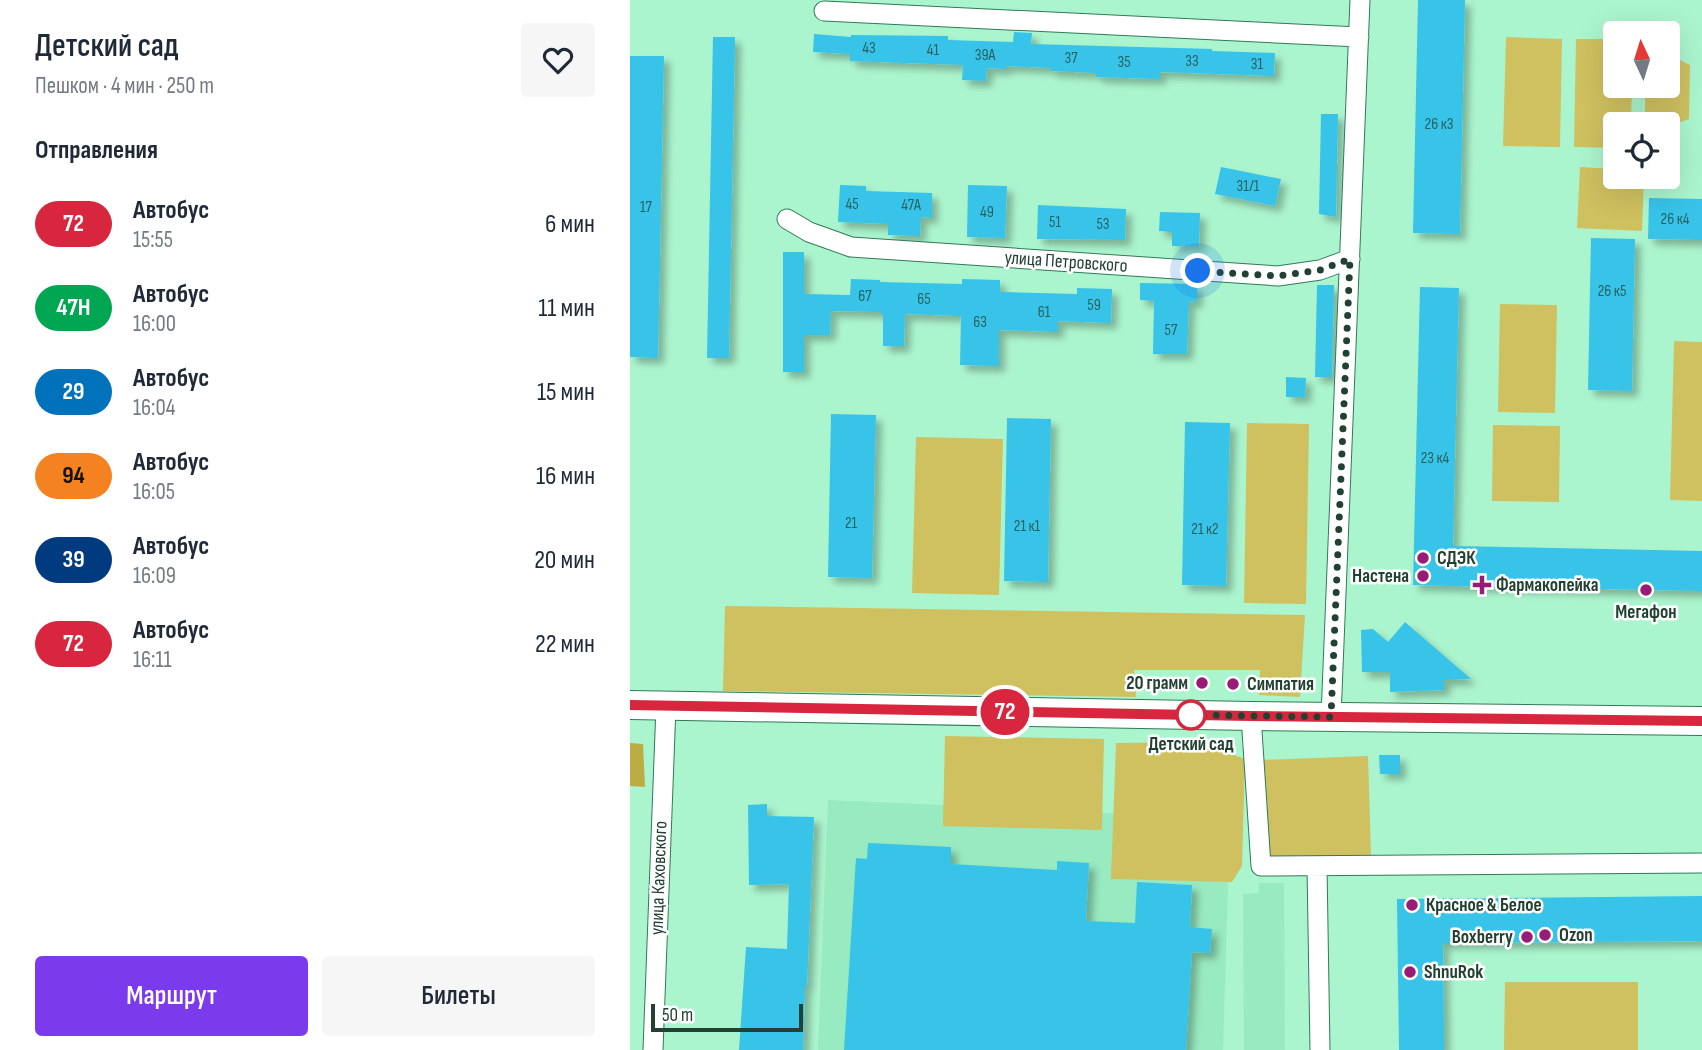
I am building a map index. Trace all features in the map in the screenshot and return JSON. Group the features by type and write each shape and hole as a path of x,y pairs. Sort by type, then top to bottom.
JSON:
{"main road":[{"path":"630,705 1702,721"}],"street":[{"path":"1331,717 1360,0"},
{"path":"824,11 1359,37"},
{"name":"улица Петровского","path":"787,219 809,232 851,247 865,248 1278,276 1320,270 1350,259"},
{"name":"улица Каховского","path":"653,1050 666,706"},
{"path":"1251,716 1261,866 1702,863"},
{"path":"1317,866 1320,1050"}],"shaded area":[{"path":"1506,37 1562,39 1560,147 1503,146"},
{"path":"1576,39 1603,39 1603,98 1632,98 1631,112 1603,112 1603,148 1574,147"},
{"path":"1680,60 1690,65 1689,119 1680,122 1680,112 1645,112 1645,98 1680,98"},
{"path":"1580,167 1603,168 1603,189 1644,189 1642,231 1577,228"},
{"path":"1500,304 1557,305 1555,413 1498,412"},
{"path":"1674,341 1702,342 1702,501 1670,500"},
{"path":"1247,423 1309,424 1306,604 1244,603"},
{"path":"1493,425 1560,426 1559,502 1492,501"},
{"path":"916,437 1003,439 999,595 912,593"},
{"path":"725,606 1305,615 1300,697 1259,695 1260,670 1134,670 1136,697 723,691"},
{"path":"945,736 1104,739 1102,830 943,826"},
{"path":"1198,742 1245,759 1242,866 1232,882 1111,879 1116,743"},
{"path":"630,743 643,744 645,787 630,786"},
{"path":"1368,756 1371,855 1263,858 1260,760"},
{"path":"828,800 1230,820 1223,1050 818,1050"},
{"path":"1259,883 1284,883 1285,1050 1244,1050 1243,894 1259,893"},
{"path":"1505,982 1638,982 1638,1050 1504,1050"}],"building":[{"path":"1418,0 1465,0 1460,234 1413,233"},
{"path":"1014,32 1032,33 1031,44 1275,53 1274,76 1160,72 1160,79 1096,77 1096,73 1006,66 1006,69 987,68 986,81 962,80 963,65 850,61 850,54 813,52 814,34 851,37 948,36 948,40 1013,42"},
{"path":"713,37 735,37 729,358 707,358"},
{"path":"630,56 664,56 658,358 630,357"},
{"path":"1321,114 1338,114 1336,217 1319,214"},
{"path":"1221,167 1281,179 1275,206 1215,194"},
{"path":"840,185 866,186 866,191 932,193 932,218 921,217 920,236 888,235 888,224 838,222"},
{"path":"968,185 1007,186 1005,238 967,237"},
{"path":"1649,198 1702,199 1702,240 1648,239"},
{"path":"1038,205 1126,209 1125,240 1037,239"},
{"path":"1160,212 1200,213 1199,246 1172,246 1172,232 1159,231"},
{"path":"1591,238 1635,239 1632,391 1588,390"},
{"path":"783,252 804,252 804,294 850,295 851,279 962,284 962,279 1000,280 1000,292 1077,294 1077,288 1112,289 1111,323 1058,321 1058,332 999,330 999,366 960,365 961,316 905,314 904,346 883,346 881,312 831,311 830,335 804,335 804,372 783,372"},
{"path":"1140,283 1197,284 1197,302 1189,301 1187,354 1153,354 1154,301 1140,300"},
{"path":"1317,285 1334,285 1332,377 1315,377"},
{"path":"1420,287 1459,288 1453,546 1702,551 1702,591 1413,585"},
{"path":"1286,377 1306,378 1305,397 1286,397"},
{"path":"831,414 876,415 872,578 828,577"},
{"path":"1007,418 1051,419 1048,582 1004,581"},
{"path":"1185,422 1230,423 1226,586 1182,585"},
{"path":"1405,622 1471,679 1444,680 1444,690 1390,692 1390,672 1362,672 1361,630 1373,629 1388,642"},
{"path":"1379,755 1400,755 1400,774 1380,774"},
{"path":"767,804 767,816 814,817 803,1050 739,1050 746,947 787,949 789,884 749,885 748,805"},
{"path":"868,843 951,847 951,864 1057,870 1057,861 1089,863 1086,921 1135,923 1137,882 1192,885 1190,927 1212,929 1210,953 1192,952 1186,1050 844,1050 856,858 867,859"},
{"path":"1702,896 1702,941 1443,943 1444,1050 1399,1050 1397,899"}],"bus line":[{"name":"72","path":"630,705 1702,721"}],"place":[{"name":"СДЭК","path":"1423,558"},
{"name":"Настена","path":"1423,576"},
{"name":"Фармакопейка","path":"1482,585"},
{"name":"Мегафон","path":"1646,590"},
{"name":"20 грамм","path":"1202,683"},
{"name":"Симпатия","path":"1233,684"},
{"name":"Детский сад","path":"1191,715"},
{"name":"Красное & Белое","path":"1412,905"},
{"name":"Ozon","path":"1545,935"},
{"name":"Boxberry","path":"1527,937"},
{"name":"ShnuRok","path":"1410,972"}],"route":[{"path":"1191,715 1331,717 1350,259 1320,270 1278,276 1198,271"}]}
